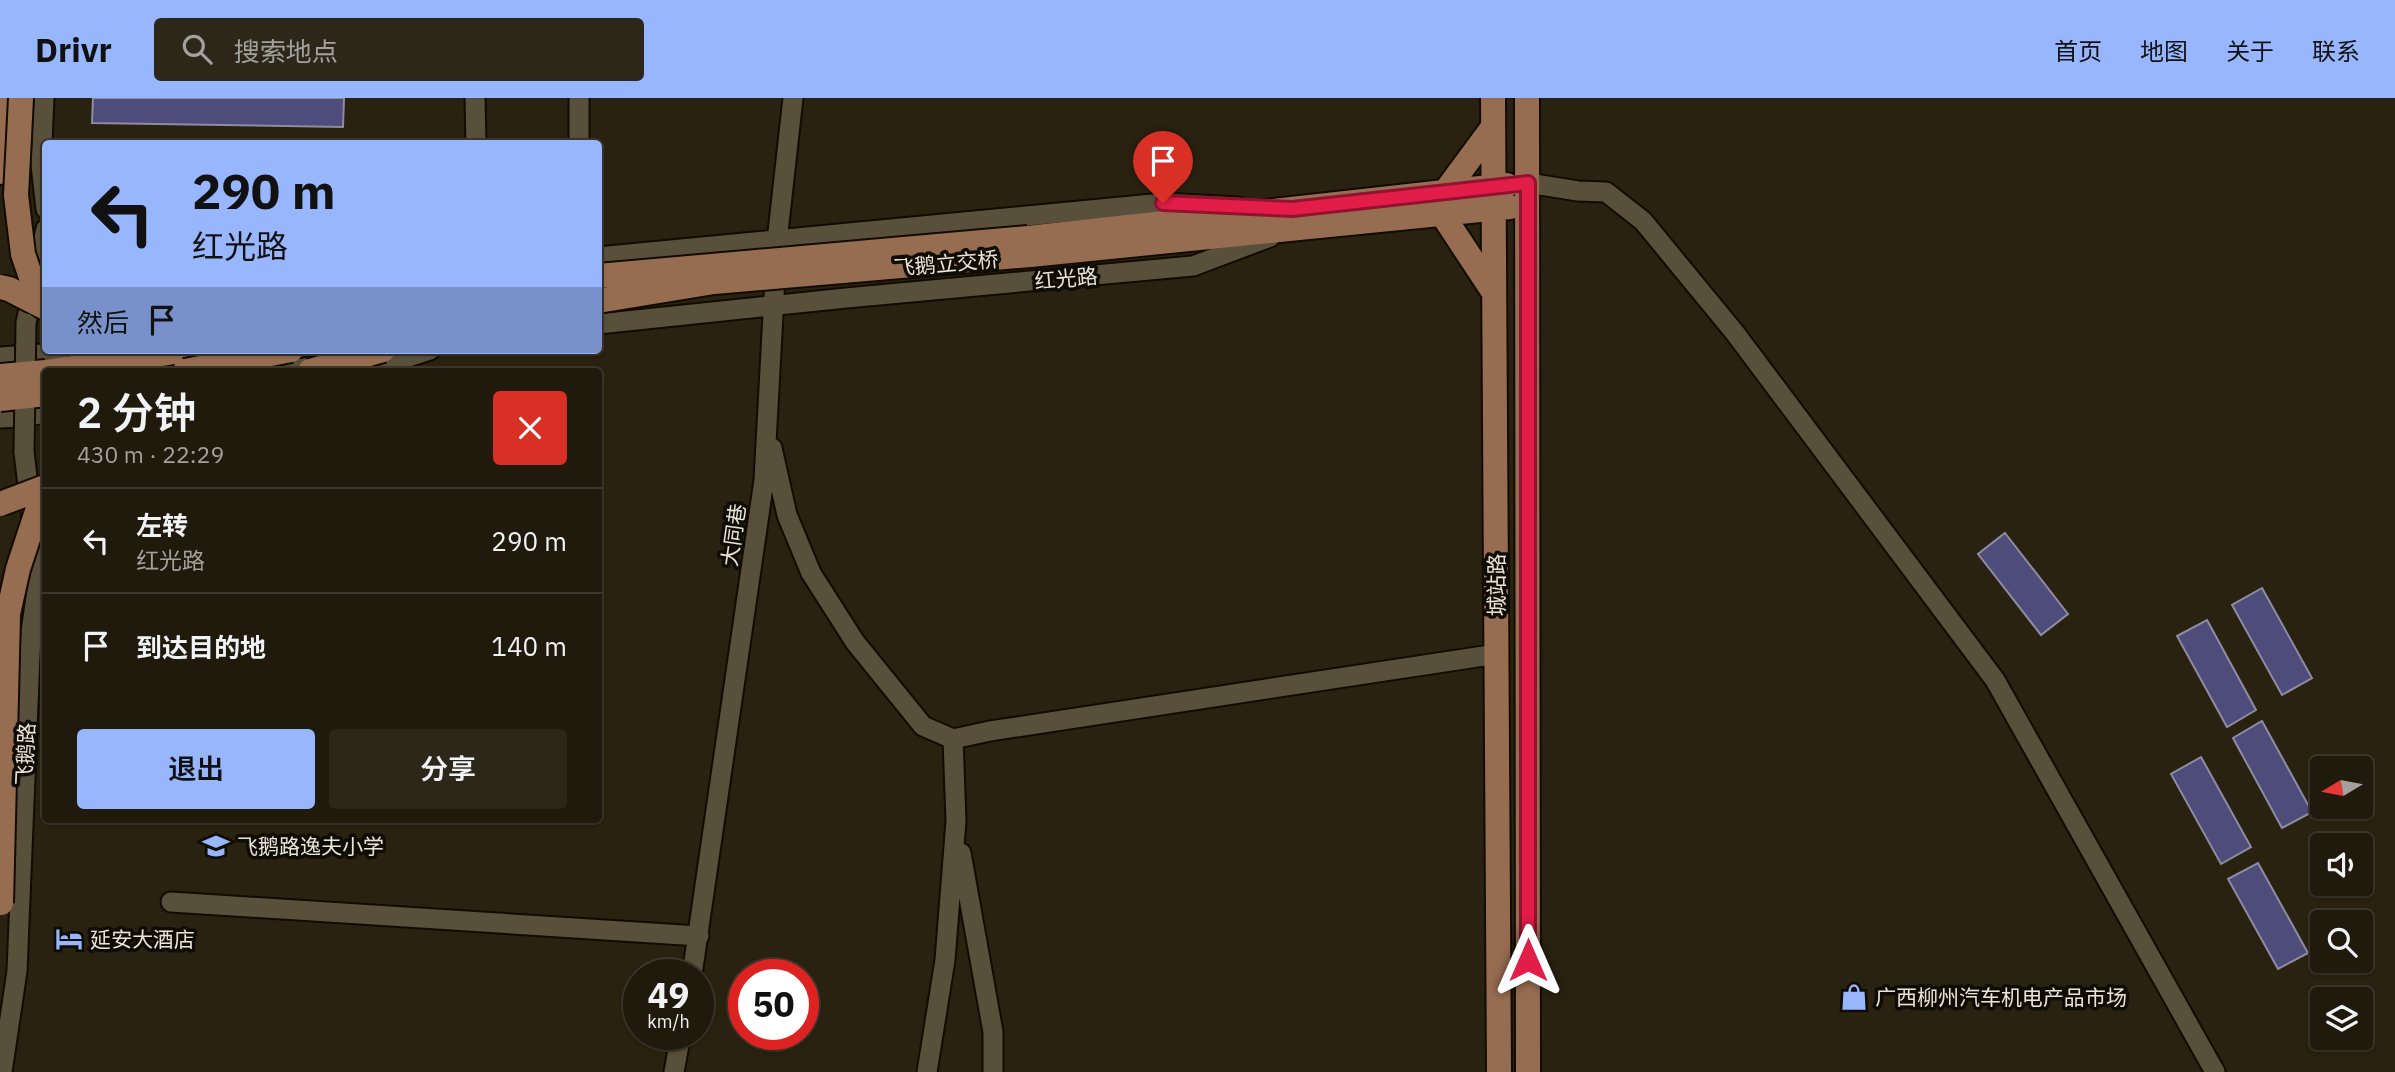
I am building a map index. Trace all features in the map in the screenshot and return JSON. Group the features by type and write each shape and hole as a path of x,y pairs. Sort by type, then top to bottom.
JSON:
{"main road":[{"path":"0,172 2,98"},
{"path":"21,98 16,195 23,254 37,312"},
{"name":"城站路","path":"1493,98 1499,1072"},
{"name":"城站路","path":"1527,98 1528,1072"},
{"path":"1493,127 1444,203 1494,293"},
{"name":"红光路","path":"1293,219 1527,194"},
{"name":"飞鹅立交桥","path":"602,299 714,282 1293,219"},
{"name":"飞鹅立交桥","path":"602,276 1029,247"},
{"path":"0,287 9,289 37,312"},
{"path":"71,368 162,354"},
{"path":"200,368 270,354"},
{"path":"320,368 369,354"},
{"path":"0,376 42,372"},
{"path":"0,399 42,394"},
{"path":"0,504 42,487"},
{"path":"1,912 8,614 18,569 42,495"}],"street":[{"path":"42,140 44,98"},
{"path":"475,98 476,140"},
{"path":"579,98 579,140"},
{"name":"大同巷","path":"695,959 764,480 772,306 793,98"},
{"path":"42,143 42,174"},
{"path":"1527,194 1606,192 1643,221 1735,333 1994,681 2215,1072"},
{"name":"红光路","path":"602,257 1163,203 1293,219"},
{"name":"红光路","path":"602,324 1193,266 1293,219"},
{"name":"飞鹅路","path":"2,1072 17,971 31,632 42,570 24,452 42,266"},
{"path":"0,357 42,354"},
{"path":"306,368 385,354"},
{"path":"374,368 418,354"},
{"path":"0,418 42,414"},
{"path":"766,420 787,515 811,573 856,642 923,726 953,739 990,731 1497,654"},
{"path":"927,1072 945,960 956,821 953,739"},
{"path":"956,821 993,1032 993,1072"},
{"path":"171,902 699,936"},
{"path":"674,1072 678,1050"}],"building":[{"path":"93,98 344,98 343,127 92,123"},
{"path":"2005,533 2068,614 2041,635 1978,554"},
{"path":"2262,588 2312,678 2282,695 2232,605"},
{"path":"2207,620 2256,710 2227,727 2177,636"},
{"path":"2262,721 2310,808 2310,813 2282,828 2233,738"},
{"path":"2201,757 2251,847 2221,864 2171,774"},
{"path":"2258,863 2308,953 2278,969 2228,879"}],"place":[{"name":"飞鹅路逸夫小学","path":"216,846"},
{"name":"延安大酒店","path":"69,939"},
{"name":"广西柳州汽车机电产品市场","path":"1854,997"}],"route":[{"path":"1163,203 1292,209 1528,183 1528,960"}]}
